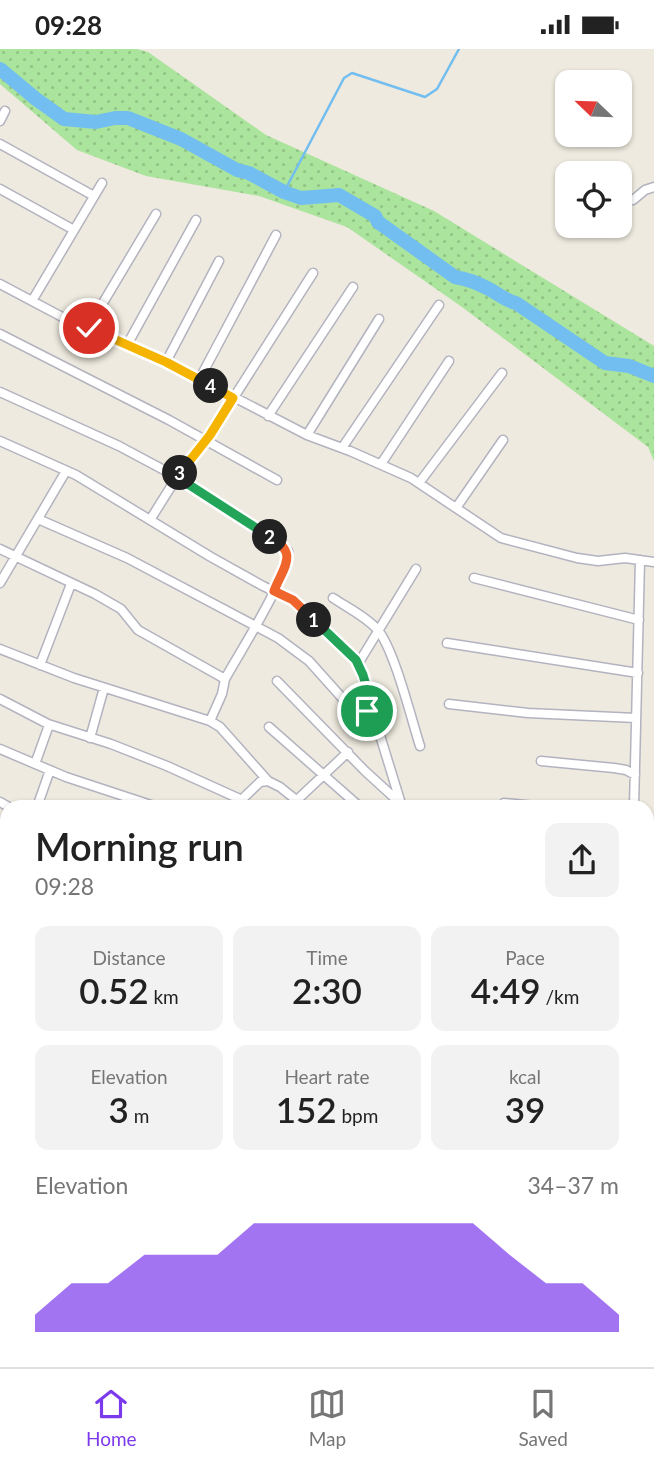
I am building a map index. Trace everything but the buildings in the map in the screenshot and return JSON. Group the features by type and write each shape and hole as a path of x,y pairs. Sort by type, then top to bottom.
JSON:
{"street":[{"path":"0,121 5,111"},
{"path":"0,144 94,196"},
{"path":"32,301 102,183"},
{"path":"633,200 645,190 654,187"},
{"path":"0,189 74,230"},
{"path":"89,328 156,214"},
{"path":"127,345 196,220"},
{"path":"200,380 276,235"},
{"path":"166,362 219,261"},
{"path":"150,520 177,477 205,441 313,273"},
{"path":"268,416 353,287"},
{"path":"1,288 166,362 307,435 381,464 419,483 501,538 578,558 598,561 625,558 654,562"},
{"path":"342,448 439,305"},
{"path":"307,435 379,319"},
{"path":"0,334 169,420 277,480"},
{"path":"381,464 449,361"},
{"path":"419,483 502,373"},
{"path":"0,392 119,446 177,477 284,545 288,551 274,591 225,679 222,694 210,721"},
{"path":"456,508 503,440"},
{"path":"0,441 66,471 293,600 358,664 400,800"},
{"path":"0,583 66,471"},
{"path":"38,519 127,558 278,638 309,661 352,709 362,713 373,709"},
{"path":"0,549 121,609 138,630 225,679"},
{"path":"634,800 640,560"},
{"path":"358,664 416,569"},
{"path":"474,578 639,619"},
{"path":"40,665 71,584"},
{"path":"333,598 366,618 379,631 392,658 420,746"},
{"path":"447,643 638,673"},
{"path":"0,649 104,688 210,721 220,727 268,781 296,800 348,752"},
{"path":"277,681 396,800"},
{"path":"90,738 104,688"},
{"path":"0,699 49,725 178,770 242,800 260,782 268,781"},
{"path":"449,704 528,713 636,718"},
{"path":"35,764 49,725"},
{"path":"269,727 352,800"},
{"path":"0,749 50,770 137,800"},
{"path":"541,761 614,768 635,775"},
{"path":"39,800 50,770"}],"green space":[{"path":"0,49 137,49 148,52 266,135 434,211 654,346 654,461 648,447 462,307 347,227 259,196 146,176 77,150 0,84"}],"waterway":[{"path":"284,192 344,78 352,73 425,97 437,89 459,49"},
{"path":"0,69 64,119 96,122 128,118 181,139 284,192 301,198 339,195 375,216 378,222 455,277 477,283 516,303 605,363 629,366 654,376"}],"route":[{"path":"89,328 166,362 233,398 210,435 177,477 284,545 288,551 287,559 274,591 293,600 356,660 370,695 373,709 367,711"}]}
